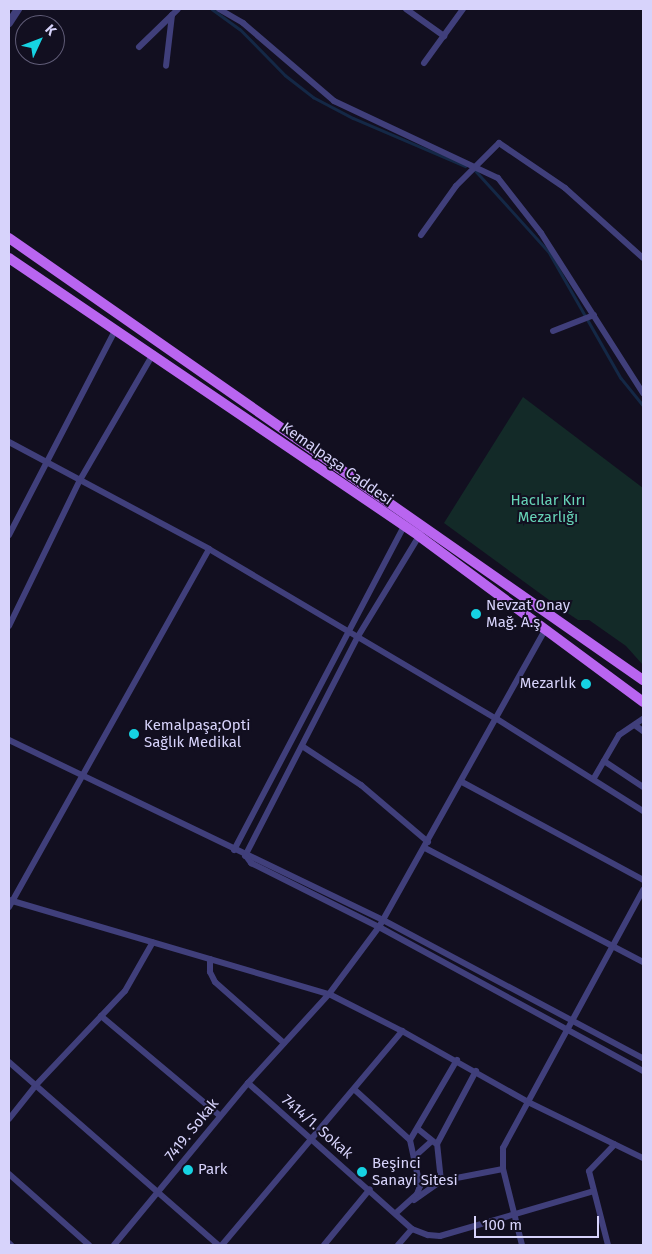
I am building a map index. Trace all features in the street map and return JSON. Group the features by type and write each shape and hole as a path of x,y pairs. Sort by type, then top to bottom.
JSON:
{"main road":[{"name":"Kemalpaşa Caddesi","path":"9,238 643,680"},
{"name":"Kemalpaşa Caddesi","path":"9,258 153,354 403,528 419,536 546,628 643,702"}],"street":[{"path":"9,23 18,9"},
{"path":"139,47 178,9"},
{"path":"219,9 244,23 334,101 498,178 541,233 592,316 643,392"},
{"path":"406,9 444,36"},
{"path":"424,63 463,9"},
{"path":"166,66 172,15"},
{"path":"421,235 469,172 499,143 565,188 643,258"},
{"path":"553,331 581,322 592,316"},
{"path":"9,535 45,462 104,358 116,329"},
{"path":"9,626 80,480 153,354"},
{"path":"9,442 209,549 497,719 594,778 643,811"},
{"path":"234,850 403,528"},
{"path":"246,856 357,638 419,536"},
{"path":"209,549 84,777 10,903 154,942 329,994 402,1030 528,1102 643,1158"},
{"name":"7419. Sokak","path":"114,1245 248,1083 329,994 379,927 427,845 546,628"},
{"path":"594,778 619,735 636,726 643,719"},
{"path":"636,726 643,731"},
{"path":"9,740 246,856 256,857 383,920 572,1018 643,1058"},
{"path":"302,746 361,785 427,845 643,962"},
{"path":"604,761 643,786"},
{"path":"462,782 643,880"},
{"path":"246,856 251,863 379,927 643,1071"},
{"path":"522,1245 503,1169 503,1148 643,890"},
{"path":"9,1119 36,1086 125,991 154,942"},
{"path":"210,959 210,972 215,982 284,1043"},
{"path":"101,1016 220,1116"},
{"path":"222,1245 355,1090 402,1030"},
{"path":"410,1140 457,1060"},
{"path":"9,1062 218,1245"},
{"path":"414,1157 435,1142 476,1071"},
{"name":"7414/1. Sokak","path":"248,1083 412,1229"},
{"path":"355,1090 410,1140 420,1186 417,1194 396,1213"},
{"path":"418,1129 435,1142 441,1181"},
{"path":"608,1245 589,1171 615,1144"},
{"path":"396,1213 441,1181 503,1169"},
{"path":"9,1174 89,1245"},
{"path":"324,1245 370,1190"},
{"path":"398,1245 412,1229 440,1236 514,1216 594,1191"}],"green space":[{"name":"Hacılar Kırı Mezarlığı","path":"523,397 643,488 643,665 626,646 589,620 578,620 560,608 444,523"}],"waterway":[{"path":"212,9 240,29 285,75 313,97 353,118 465,166"},
{"path":"475,170 549,252 621,378 643,405"}],"place":[{"name":"Nevzat Onay Mağ. A.ş","path":"476,614"},
{"name":"Mezarlık","path":"586,684"},
{"name":"Kemalpaşa;Opti Sağlık Medikal","path":"134,734"},
{"name":"Park","path":"188,1170"},
{"name":"Beşinci Sanayi Sitesi","path":"362,1172"}]}
